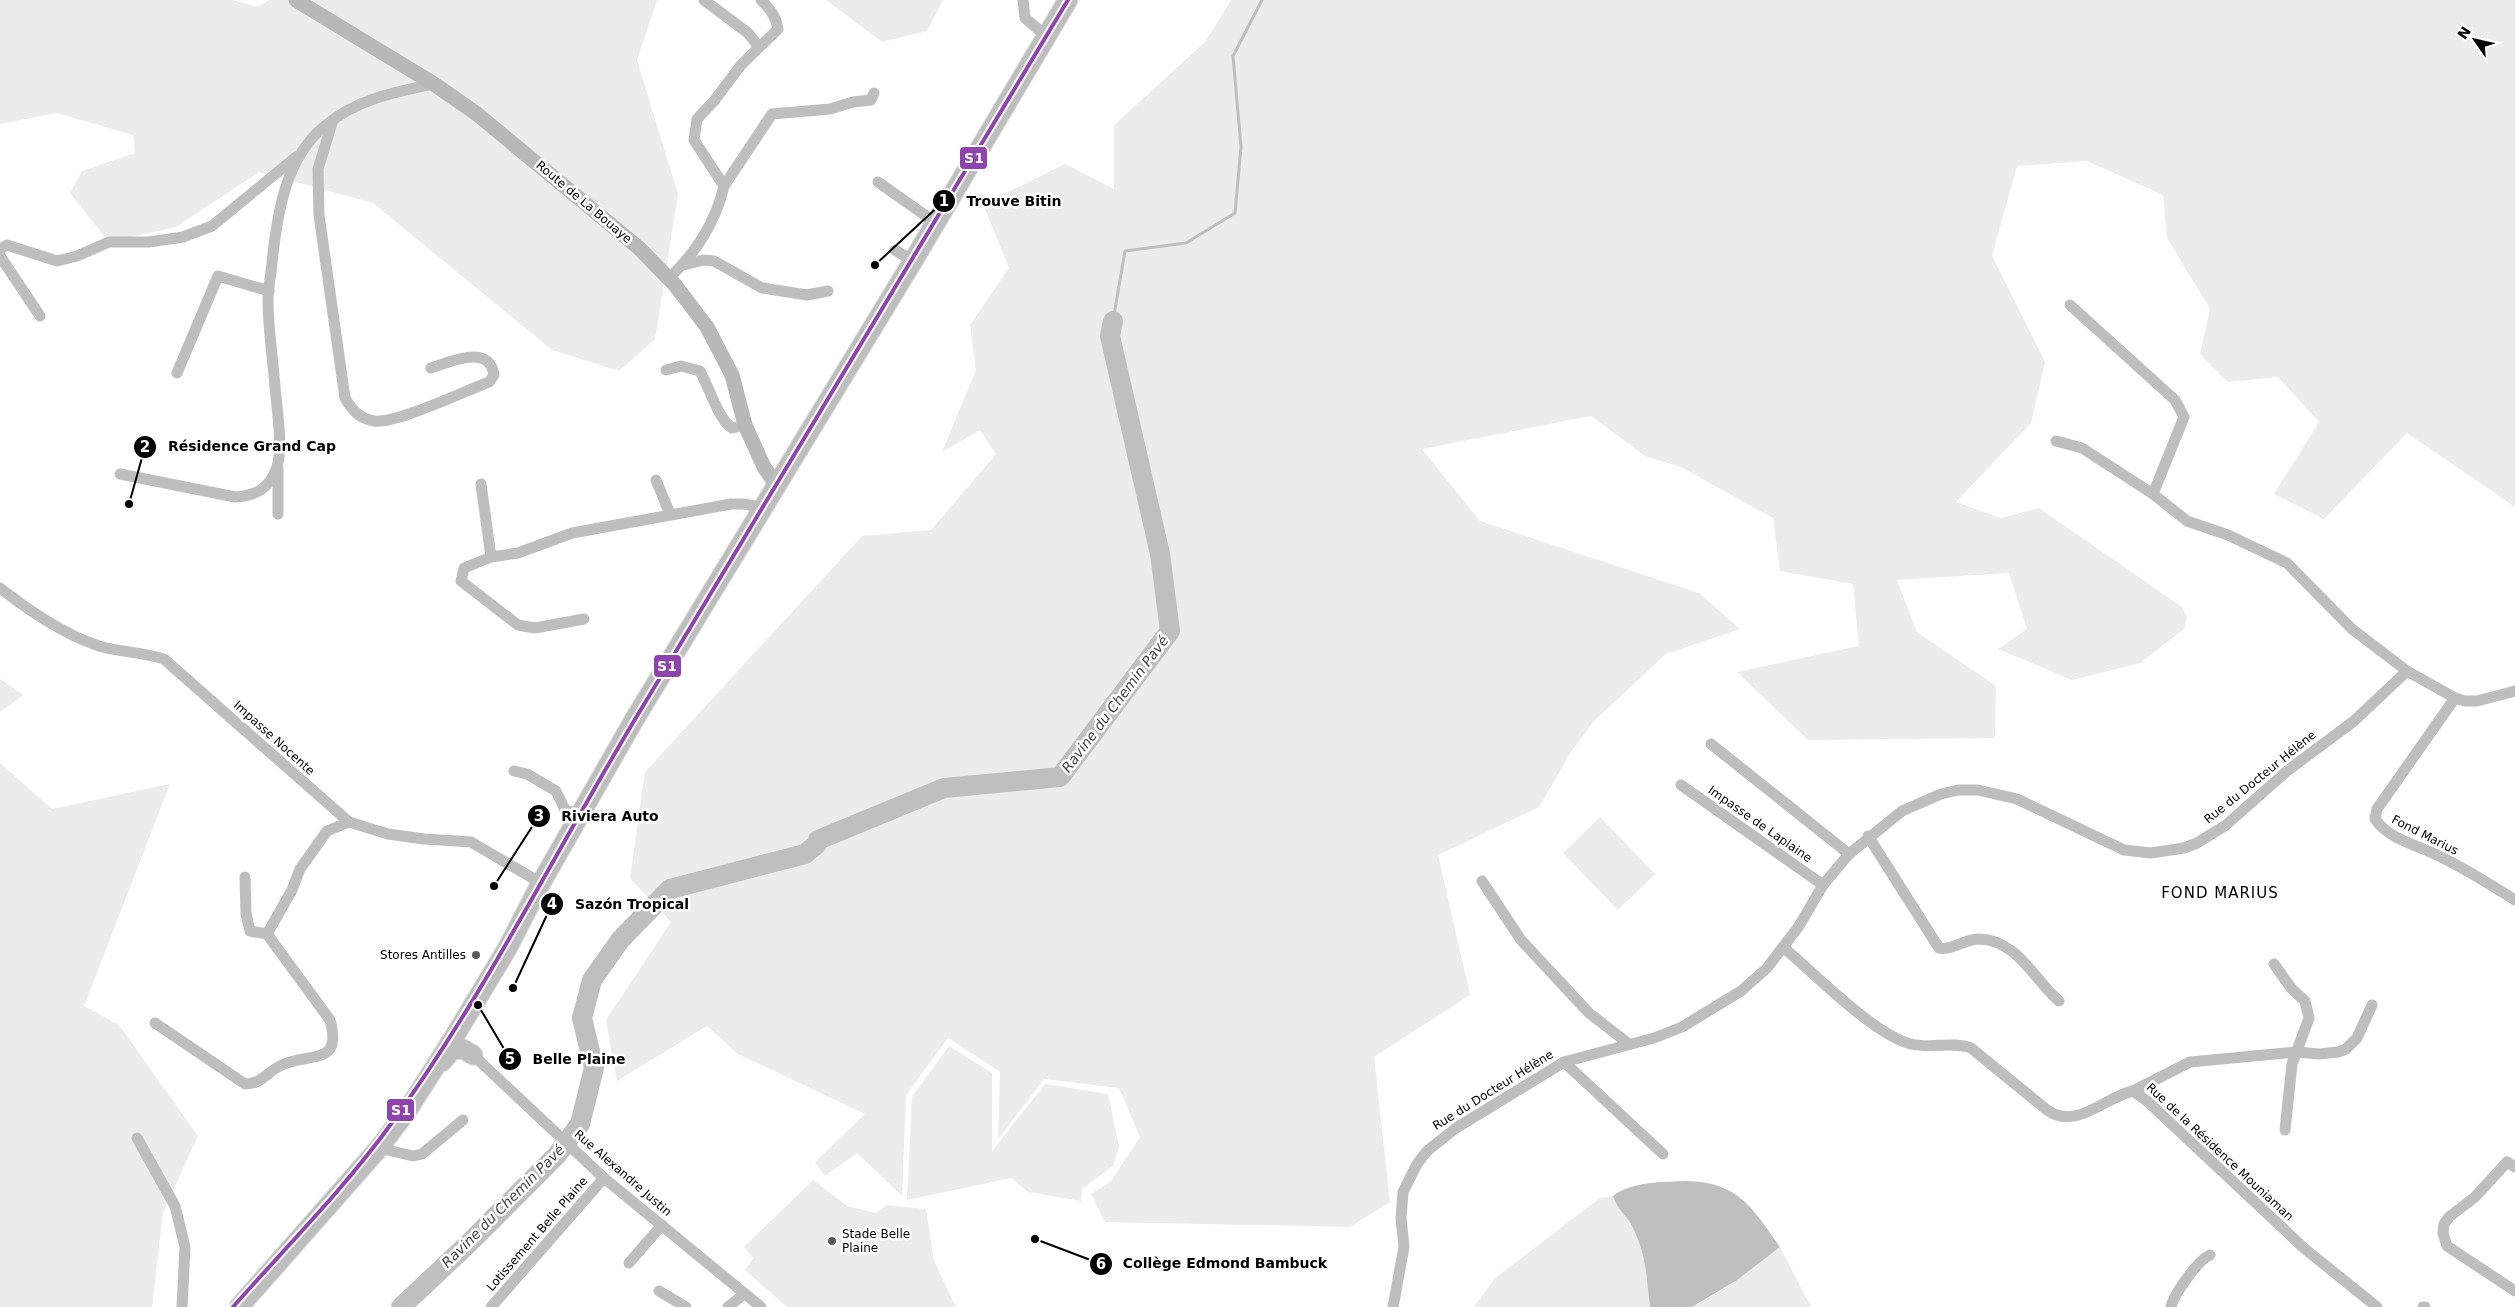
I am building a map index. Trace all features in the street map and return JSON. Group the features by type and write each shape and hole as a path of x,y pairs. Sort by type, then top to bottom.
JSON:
{"highway":[{"path":"239,1307 379,1148 423,1086 472,1007 634,720 936,223 1068,0"},
{"path":"233,1307 340,1187 391,1124 527,911"},
{"path":"472,1007 472,1014 462,1038 473,1055"},
{"path":"423,1086 428,1084 452,1050 463,1050 473,1055"}],"main road":[{"name":"Route de La Bouaye","path":"299,1 434,84 477,114 639,248 669,278 707,327 732,375 745,425 764,467 777,486"}],"street":[{"path":"704,0 748,33 759,47"},
{"path":"724,186 694,140 697,119 714,101 741,65 778,29 777,19 772,10 761,0"},
{"path":"1023,0 1025,18 1046,36"},
{"path":"0,249 7,245 57,261 77,256 109,242 148,242 183,237 212,226 300,154 324,126 354,106 388,94 434,84"},
{"path":"669,278 682,265 711,224 724,186 772,114 830,109 853,102 871,100 874,93"},
{"path":"333,120 318,169 319,215 345,398 351,409 364,418 376,421 395,418 489,382 494,375 492,366 488,361 471,355 431,368"},
{"path":"278,514 278,433 269,291 276,226 288,180 300,154"},
{"path":"878,182 936,223"},
{"path":"895,250 913,261"},
{"path":"0,256 40,316"},
{"path":"682,265 704,260 714,261 762,288 807,295 828,291"},
{"path":"177,373 218,276 269,291"},
{"path":"2070,305 2175,400 2184,418 2153,494"},
{"path":"666,370 681,366 700,371 723,422 732,428 745,425"},
{"path":"2056,441 2082,448 2153,494 2187,521 2228,536 2288,563 2352,629 2407,671 2455,698 2464,701 2477,701 2515,691"},
{"path":"120,474 215,494 249,496 264,489 272,478 278,462"},
{"path":"656,480 670,514"},
{"path":"481,484 491,557"},
{"path":"584,619 535,628 518,625 461,581 464,568 491,557 518,553 572,533 670,514 744,504 764,508"},
{"name":"Impasse Nocente","path":"0,588 66,632 100,646 141,652 164,659 349,822 388,834 424,839 471,842 541,883"},
{"name":"Rue du Docteur Hélène","path":"1393,1307 1404,1247 1401,1218 1403,1192 1417,1164 1428,1151 1456,1128 1564,1062 1654,1038 1682,1027 1716,1007 1753,981 1767,968 1799,926 1822,885 1849,854 1868,836 1902,811 1958,790 1978,790 2018,799 2124,850 2151,853 2184,848 2197,843 2226,825 2287,771 2354,721 2407,671"},
{"name":"Fond Marius","path":"2455,698 2377,809 2375,819 2389,833 2442,857 2515,900"},
{"path":"1710,744 1849,854"},
{"path":"514,771 527,774 556,791 565,810 580,815"},
{"name":"Impasse de Laplaine","path":"1681,785 1822,885"},
{"path":"267,934 292,890 305,861 327,831 349,822"},
{"path":"1868,836 1939,948 1950,948 1963,941 1975,939 1985,939 1998,943 2031,967 2059,1001"},
{"path":"155,1023 245,1084 256,1084 281,1065 312,1059 326,1054 333,1044 334,1034 330,1020 267,934 250,931 246,914 245,877"},
{"path":"1482,881 1522,940 1589,1013 1629,1044"},
{"name":"Rue de la Résidence Mouniaman","path":"1783,946 1889,1036 1923,1047 1956,1045 1972,1048 2047,1110 2059,1117 2072,1117 2133,1091 2147,1101 2305,1249 2377,1307"},
{"path":"2274,964 2291,988 2305,1001 2309,1018 2288,1083 2285,1130"},
{"path":"2133,1091 2190,1062 2297,1052 2319,1054 2338,1052 2346,1049 2357,1038 2372,1005"},
{"name":"Rue Alexandre Justin","path":"473,1055 604,1178 756,1306"},
{"path":"1564,1062 1663,1154"},
{"path":"379,1148 413,1156 422,1154 464,1120"},
{"path":"137,1138 175,1206 186,1247 182,1307"},
{"path":"2511,1165 2449,1217 2444,1224 2443,1234 2447,1246 2515,1291"},
{"name":"Lotissement Belle Plaine","path":"491,1307 604,1178"},
{"path":"629,1263 662,1226"},
{"path":"2171,1307 2173,1299 2187,1279 2206,1257 2210,1255"},
{"path":"659,1291 686,1307"},
{"path":"728,1307 744,1294"}],"shaded area":[{"path":"0,0 232,0 258,7 269,0 657,0 637,60 678,194 655,339 619,371 552,350 373,203 259,172 176,227 109,242 70,193 82,171 135,153 133,135 57,113 0,124"},
{"path":"826,0 943,0 927,31 882,42"},
{"path":"1231,0 2515,0 2515,507 2407,433 2324,519 2274,494 2319,422 2278,377 2228,382 2200,354 2210,309 2167,238 2163,195 2087,161 2017,166 1992,256 2045,362 2031,423 1956,502 2001,518 2039,508 2182,607 2187,617 2184,629 2140,663 2072,680 1998,649 2027,629 2009,573 1897,580 1917,632 1996,686 1995,738 1808,740 1737,672 1859,646 1853,584 1780,571 1773,518 1681,467 1645,456 1591,416 1422,449 1480,521 1699,593 1740,629 1666,654 1593,722 1571,752 1539,807 1438,855 1470,995 1374,1057 1390,1202 1350,1227 1105,1222 1091,1194 1110,1182 1140,1137 1119,1088 1044,1079 998,1139 1000,1072 948,1038 906,1095 902,1196 857,1153 825,1176 815,1162 865,1114 738,1054 707,1026 617,1081 606,1020 671,922 630,878 645,772 862,536 931,530 996,454 980,430 942,452 976,370 970,325 1009,268 983,204 1065,164 1114,189 1114,125 1205,42"},
{"path":"0,679 24,695 0,712"},
{"path":"0,763 52,809 170,784 84,1006 119,1025 198,1136 163,1212 152,1307 0,1307"},
{"path":"1600,817 1655,874 1618,910 1563,853"},
{"path":"949,1046 992,1073 992,1151 1045,1084 1108,1094 1119,1146 1113,1166 1082,1189 1081,1201 1028,1192 1011,1178 907,1200 912,1097"},
{"path":"813,1180 847,1206 876,1213 887,1205 926,1209 934,1261 956,1307 787,1307 745,1270 753,1258 744,1247"},
{"path":"1686,1181 1704,1182 1719,1186 1742,1199 1761,1220 1780,1247 1737,1280 1692,1307 1650,1307 1645,1267 1638,1238 1613,1196 1630,1187 1639,1185"},
{"path":"1613,1196 1638,1238 1645,1267 1650,1307 1474,1307 1495,1278 1600,1198"},
{"path":"1780,1247 1811,1307 1692,1307 1719,1292"}],"waterway":[{"name":"Ravine du Chemin Pavé","path":"1113,321 1125,251 1186,243 1235,213 1241,147 1233,56 1262,0"},
{"name":"Ravine du Chemin Pavé","path":"401,1307 468,1244 557,1155 580,1124 594,1068 582,1018 592,980 621,939 670,889 805,854 817,844 818,840 944,788 1060,777 1170,631 1160,554 1110,336 1113,321"}],"transit line":[{"name":"S1","path":"233,1307 354,1172 391,1124 458,1025 637,716 1068,0"}],"place":[{"name":"Trouve Bitin","path":"875,265"},
{"name":"Résidence Grand Cap","path":"129,504"},
{"name":"Riviera Auto","path":"494,886"},
{"name":"Stores Antilles","path":"476,955"},
{"name":"Sazón Tropical","path":"513,988"},
{"name":"Belle Plaine","path":"478,1005"},
{"name":"Collège Edmond Bambuck","path":"1035,1239"},
{"name":"Stade Belle Plaine","path":"832,1241"}],"district":[{"name":"FOND MARIUS","path":"2220,893"}]}
